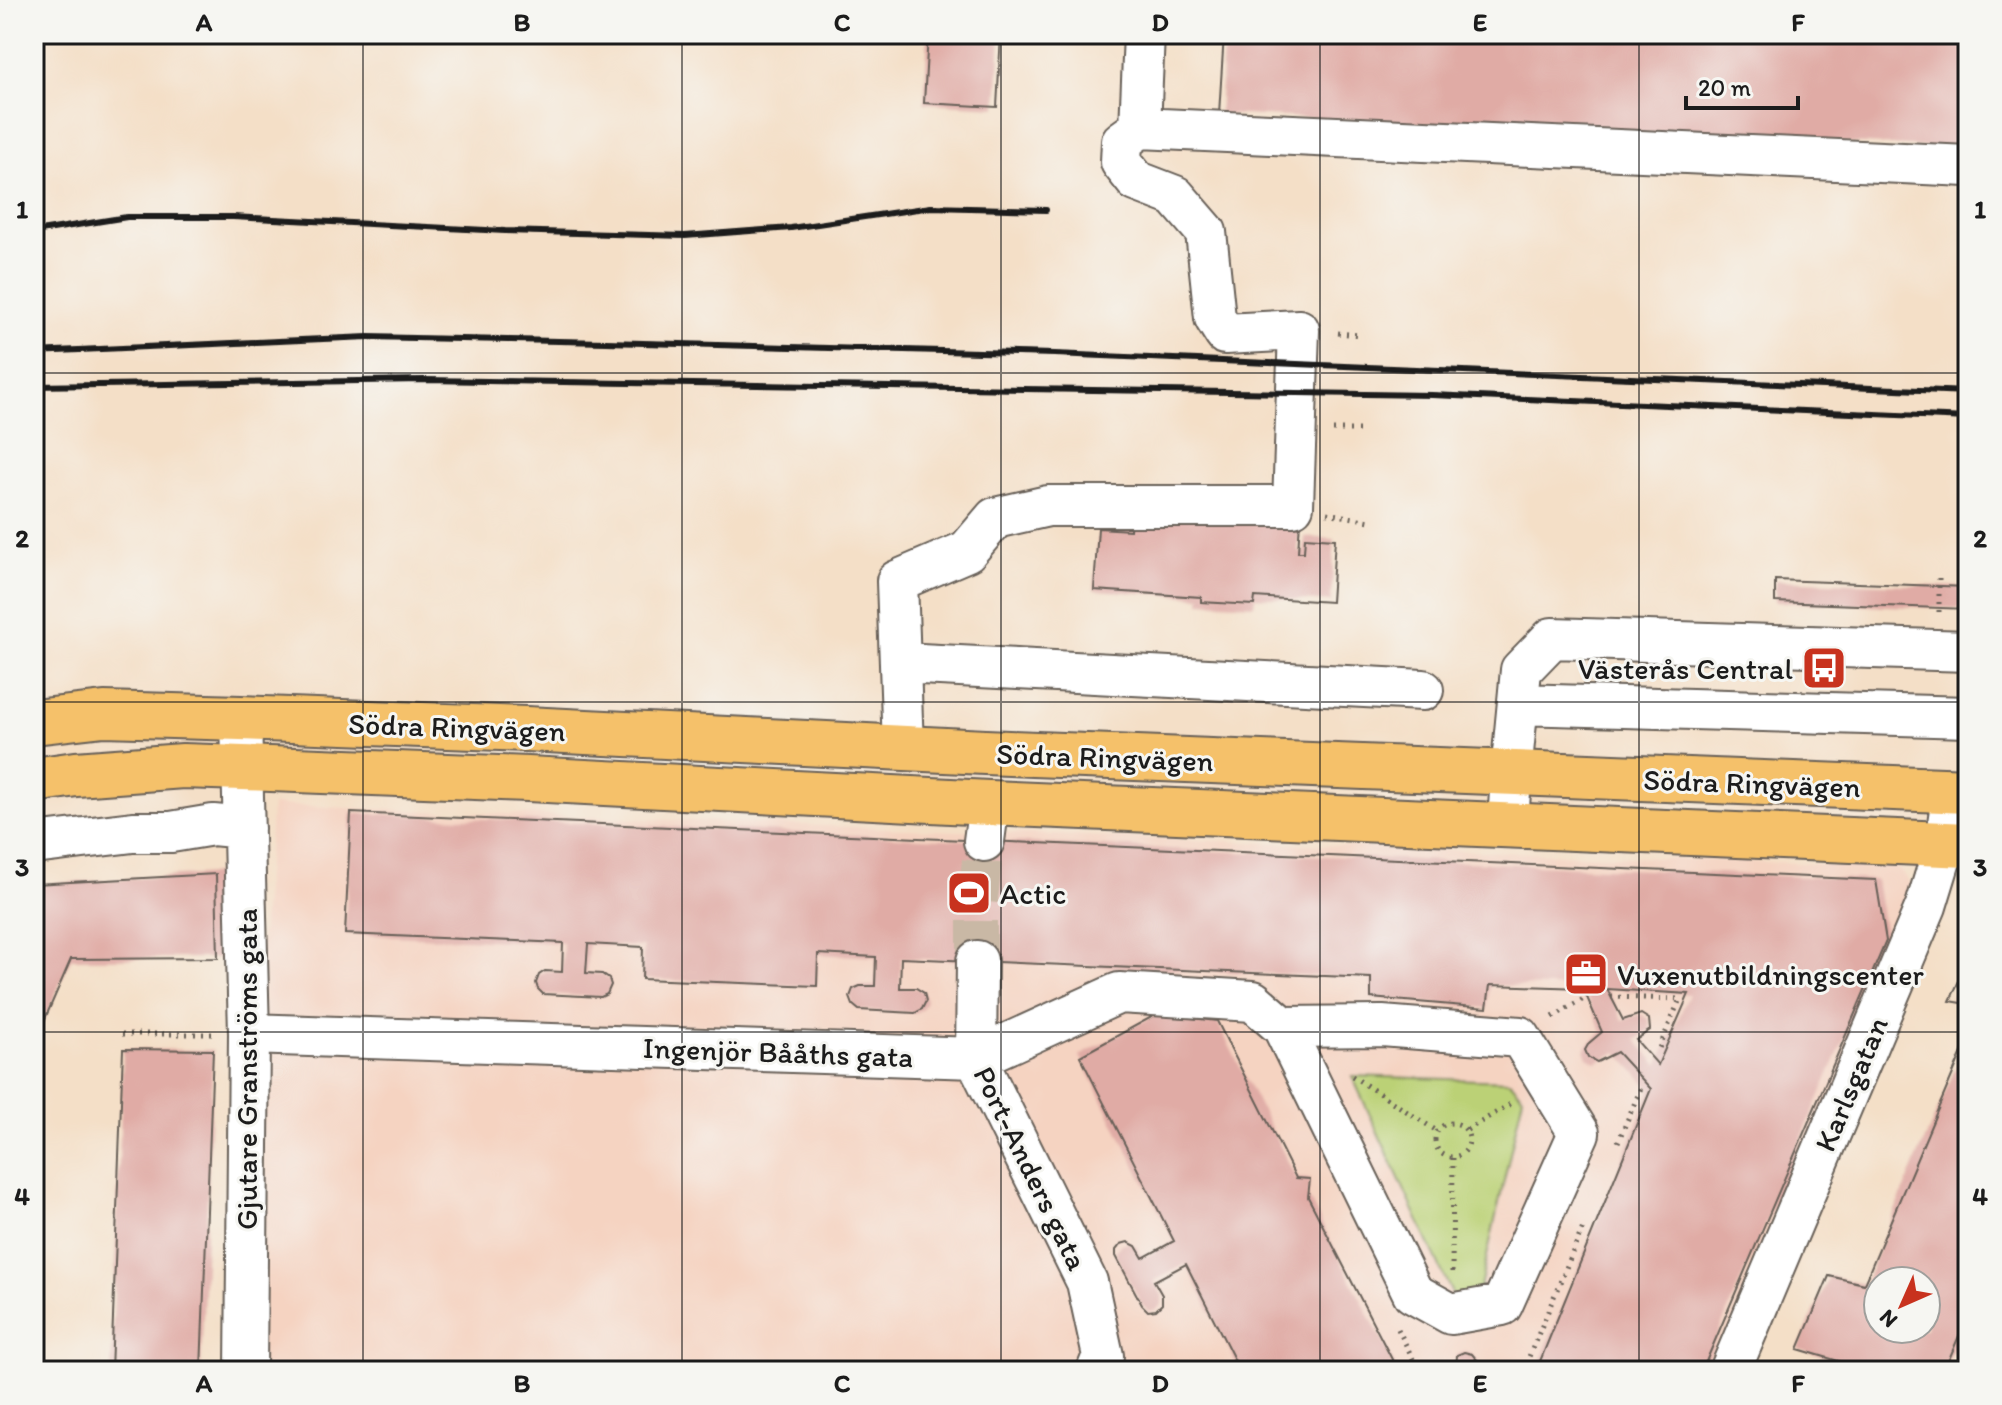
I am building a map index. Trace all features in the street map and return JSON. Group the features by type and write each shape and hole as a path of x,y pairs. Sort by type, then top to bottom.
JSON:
{"main road":[{"name":"Södra Ringvägen","path":"34,722 104,714 241,718 985,752 1960,791"},
{"path":"985,752 987,822"},
{"name":"Södra Ringvägen","path":"34,780 183,766 528,779 987,822 1508,825 1956,844"}],"street":[{"path":"1140,128 1144,34"},
{"path":"903,748 897,581 967,551 995,518 1048,506 1293,506 1299,330 1225,334 1215,318 1206,232 1175,196 1136,181 1121,162 1122,141 1140,128 1968,166"},
{"path":"1508,825 1521,670 1552,638 1968,651"},
{"path":"901,663 1423,690"},
{"path":"1518,704 1968,717"},
{"path":"241,718 243,768"},
{"name":"Gjutare Granströms gata","path":"243,768 249,1034 246,1371"},
{"name":"Karlsgatan","path":"1730,1371 1926,906 1956,844 1960,791"},
{"path":"34,844 133,832 171,832 213,825 244,828"},
{"name":"Port-Anders gata","path":"977,961 976,1058 1087,1282 1103,1356 1097,1371"},
{"name":"Ingenjör Bååths gata","path":"249,1034 976,1058 1119,993 1253,1001 1283,1027 1413,1293 1451,1314"},
{"path":"1283,1027 1382,1026 1520,1037 1579,1133 1502,1305 1451,1314"}],"path":[{"path":"1611,997 1680,999 1657,1053"},
{"path":"122,1034 249,1034"},
{"path":"1352,1076 1437,1131"},
{"path":"1467,1130 1523,1096"},
{"path":"1456,1122 1467,1130 1470,1144 1462,1155 1448,1158 1436,1149 1434,1136 1437,1131 1442,1125 1456,1122"},
{"path":"1451,1314 1453,1157"}],"shaded area":[{"path":"272,805 1897,867 1924,900 1717,1371 225,1371"}],"green space":[{"path":"1352,1076 1510,1081 1523,1096 1478,1296 1453,1296"}],"building":[{"path":"928,34 1001,34 997,107 924,103"},
{"path":"1224,34 1968,34 1968,149 1219,114"},
{"path":"1132,509 1300,520 1298,552 1304,552 1305,537 1335,539 1331,602 1255,597 1254,605 1201,602 1201,597 1094,590 1098,528 1130,530"},
{"path":"1775,580 1968,587 1968,609 1775,602"},
{"path":"351,813 1876,880 1886,941 1702,1371 1536,1371 1651,1089 1617,1052 1597,1062 1588,1057 1585,1050 1602,1032 1583,988 1490,985 1487,1008 1371,998 1371,978 901,958 900,988 916,988 924,993 926,1001 922,1009 915,1013 859,1010 853,1005 850,997 853,989 875,986 876,957 818,954 817,986 642,979 643,947 588,944 586,973 602,974 611,985 607,994 601,997 543,994 538,989 536,983 539,975 545,971 562,972 563,943 345,934","holes":["1607,989 1689,994 1658,1065 1636,1040 1650,1030 1649,1019 1641,1014 1623,1020"]},
{"path":"216,874 218,958 71,959 34,1044 34,884"},
{"path":"1968,960 1968,1004 1950,1001"},
{"path":"1157,1014 1217,1021 1296,1178 1310,1179 1308,1197 1398,1371 1240,1371 1186,1264 1154,1281 1162,1295 1162,1304 1156,1310 1148,1311 1142,1305 1116,1256 1116,1250 1128,1242 1136,1246 1143,1258 1174,1241 1080,1056"},
{"path":"1968,1038 1968,1315 1944,1371 1872,1371 1798,1349 1829,1276 1862,1284 1862,1345 1942,1345 1942,1265 1872,1265"},
{"path":"123,1049 213,1050 201,1371 111,1371"},
{"path":"1464,1352 1472,1354 1478,1361 1478,1371 1456,1371 1457,1355"}],"tunnel":[{"path":"977,961 977,909 984,841"}],"railway":[{"path":"34,232 127,217 233,217 505,231 685,236 791,228 931,207 1046,210"},
{"path":"34,352 368,337 1055,354 1968,392"},
{"path":"34,386 425,380 1432,395 1968,418"}],"place":[{"name":"Västerås Central","path":"1824,668"},
{"name":"Actic","path":"969,893"},
{"name":"Vuxenutbildningscenter","path":"1586,974"}]}
